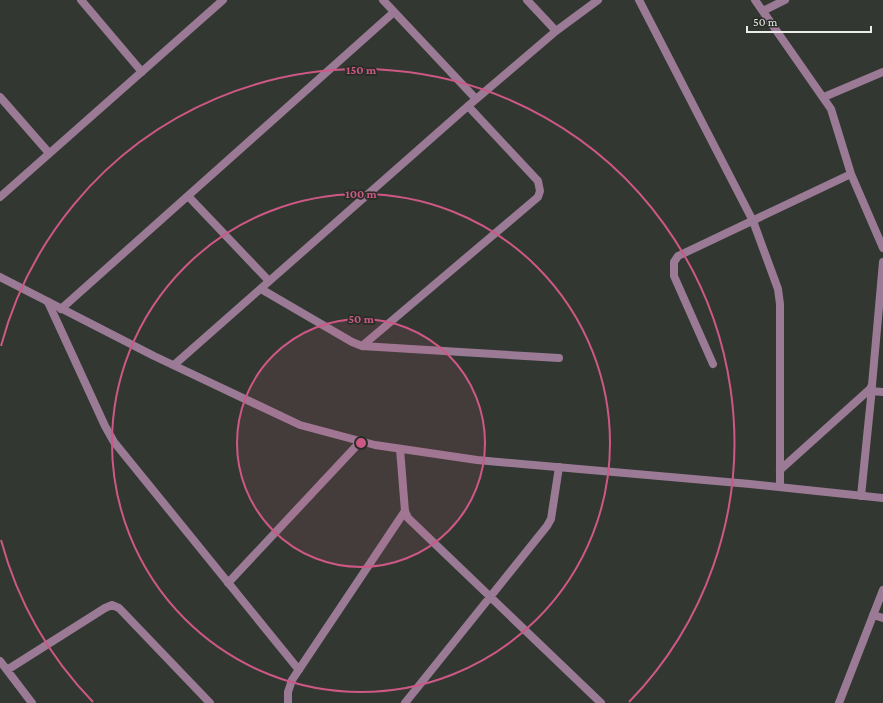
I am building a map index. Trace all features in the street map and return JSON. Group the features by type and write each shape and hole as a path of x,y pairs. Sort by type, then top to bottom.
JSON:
{"street":[{"path":"81,0 142,72"},
{"path":"0,197 224,0"},
{"path":"383,0 476,99"},
{"path":"527,0 556,31"},
{"path":"174,365 476,99 556,31 598,0"},
{"path":"639,0 753,221 778,290 780,304 780,487"},
{"path":"755,0 824,97 836,121 851,174 883,248"},
{"path":"763,11 786,0"},
{"path":"61,309 394,12"},
{"path":"824,97 883,72"},
{"path":"0,97 50,153"},
{"path":"362,346 538,197 540,192 538,181 468,106"},
{"path":"713,364 674,276 674,262 678,256 851,174"},
{"path":"188,196 269,282"},
{"path":"861,496 882,295 883,262"},
{"path":"0,277 174,365 300,425 361,442 477,460 780,487 883,498"},
{"path":"261,289 352,342 362,346 559,358"},
{"path":"48,302 105,426 114,442 299,670"},
{"path":"780,470 872,388"},
{"path":"872,388 883,392"},
{"path":"228,583 361,442"},
{"path":"400,449 405,511 414,525 601,703"},
{"path":"405,703 548,526 551,519 560,467"},
{"path":"288,703 288,692 292,680 405,511"},
{"path":"839,703 883,590"},
{"path":"7,670 112,605 119,608 210,703"},
{"path":"873,615 883,618"},
{"path":"0,661 32,703"}]}
